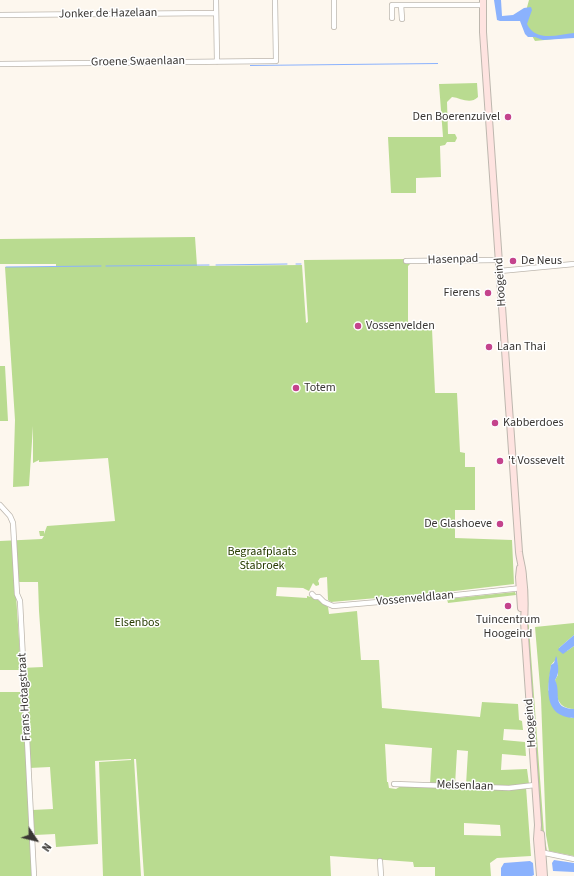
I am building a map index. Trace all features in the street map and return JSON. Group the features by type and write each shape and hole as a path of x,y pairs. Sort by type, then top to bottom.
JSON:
{"main road":[{"name":"Hoogeind","path":"483,3 483,32 520,564 523,576 522,588 524,622 541,852"},
{"path":"540,876 541,852"},
{"path":"541,852 544,876"}],"street":[{"path":"216,0 217,62"},
{"name":"Groene Swaenlaan","path":"0,64 276,61 275,0"},
{"path":"334,0 334,27"},
{"path":"392,18 392,3 401,5 483,3"},
{"path":"401,5 402,19"},
{"name":"Jonker de Hazelaan","path":"0,15 216,13"},
{"name":"Hasenpad","path":"406,261 499,260"},
{"path":"500,271 574,264"},
{"name":"Frans Hotagstraat","path":"0,505 12,519 13,523 17,594 20,601 34,876"},
{"name":"Vossenveldlaan","path":"312,594 315,597 319,597 326,604 333,606 522,588"},
{"name":"Melsenlaan","path":"394,784 509,788 535,784"},
{"path":"541,852 574,859"},
{"path":"380,860 381,876"}],"green space":[{"path":"529,0 574,0 574,37 535,41 522,18"},
{"path":"477,83 478,97 472,101 452,97 447,102 448,134 455,134 457,138 455,142 447,142 445,145 440,146 441,177 416,178 416,193 391,193 388,137 443,137 439,84"},
{"path":"195,237 197,266 302,265 306,323 308,322 304,260 411,259 411,263 408,266 408,329 432,329 435,393 457,393 460,452 465,453 465,467 475,467 475,510 455,510 455,538 512,540 514,584 446,592 331,602 328,600 327,577 320,578 318,581 319,585 316,586 313,583 309,591 303,588 277,587 276,596 307,598 307,596 315,598 328,607 329,614 357,611 361,660 379,660 382,708 480,717 482,702 518,704 519,720 522,721 523,730 504,729 503,740 525,742 526,756 502,754 501,770 527,769 529,784 512,786 466,785 468,751 457,750 455,785 430,784 432,748 385,744 387,782 389,788 396,789 401,786 526,787 531,856 497,858 490,863 491,876 435,876 435,867 414,867 413,862 330,856 331,876 144,876 136,759 134,759 141,876 103,876 99,762 131,759 95,761 98,844 56,847 55,834 35,835 32,810 53,809 50,767 29,768 25,670 0,670 0,541 42,539 44,536 40,536 39,531 44,531 44,534 47,526 115,521 108,458 39,462 39,460 33,463 33,426 29,486 13,487 15,420 5,267 56,267 56,264 0,264 0,239","holes":["15,581 38,582 43,667 21,668","464,823 500,825 501,836 464,835"]},
{"path":"0,366 5,366 8,421 0,421"},
{"path":"515,592 516,595 448,603 447,599"},
{"path":"527,600 544,833 547,851 544,847 541,826 526,611"},
{"path":"574,623 574,635 559,648 567,651 574,646 574,709 563,706 558,699 555,680 558,675 557,658 551,665 548,690 571,718 574,718 574,856 549,851 546,835 541,698 535,627"},
{"path":"0,692 22,692 33,876 0,876"}],"water":[{"path":"494,0 501,0 502,16 513,15 524,8 531,7 532,10 527,24 535,33 554,36 574,33 574,38 543,40 535,37 528,37 525,34 520,21 497,20"},
{"path":"438,64 250,66 250,65"},
{"path":"574,635 574,646 563,654 558,650 559,648"},
{"path":"556,656 558,674 555,680 559,703 567,708 574,709 574,718 564,716 557,712 552,707 549,699 548,691 551,665 554,663"},
{"path":"554,860 574,863 574,872 553,871 552,863"},
{"path":"530,861 533,863 534,875 501,876 501,868 504,863"}],"waterway":[{"path":"216,265 287,264"},
{"path":"296,264 301,264"},
{"path":"106,266 209,265"},
{"path":"6,267 101,266"}],"place":[{"name":"Den Boerenzuivel","path":"508,117"},
{"name":"De Neus","path":"513,261"},
{"name":"Fierens","path":"488,293"},
{"name":"Vossenvelden","path":"358,326"},
{"name":"Laan Thai","path":"489,347"},
{"name":"Totem","path":"296,388"},
{"name":"Kabberdoes","path":"495,423"},
{"name":"'t Vossevelt","path":"500,461"},
{"name":"De Glashoeve","path":"500,524"},
{"name":"Tuincentrum Hoogeind","path":"508,606"}],"park label":[{"name":"Begraafplaats Stabroek","path":"262,559"},
{"name":"Elsenbos","path":"137,623"}]}
